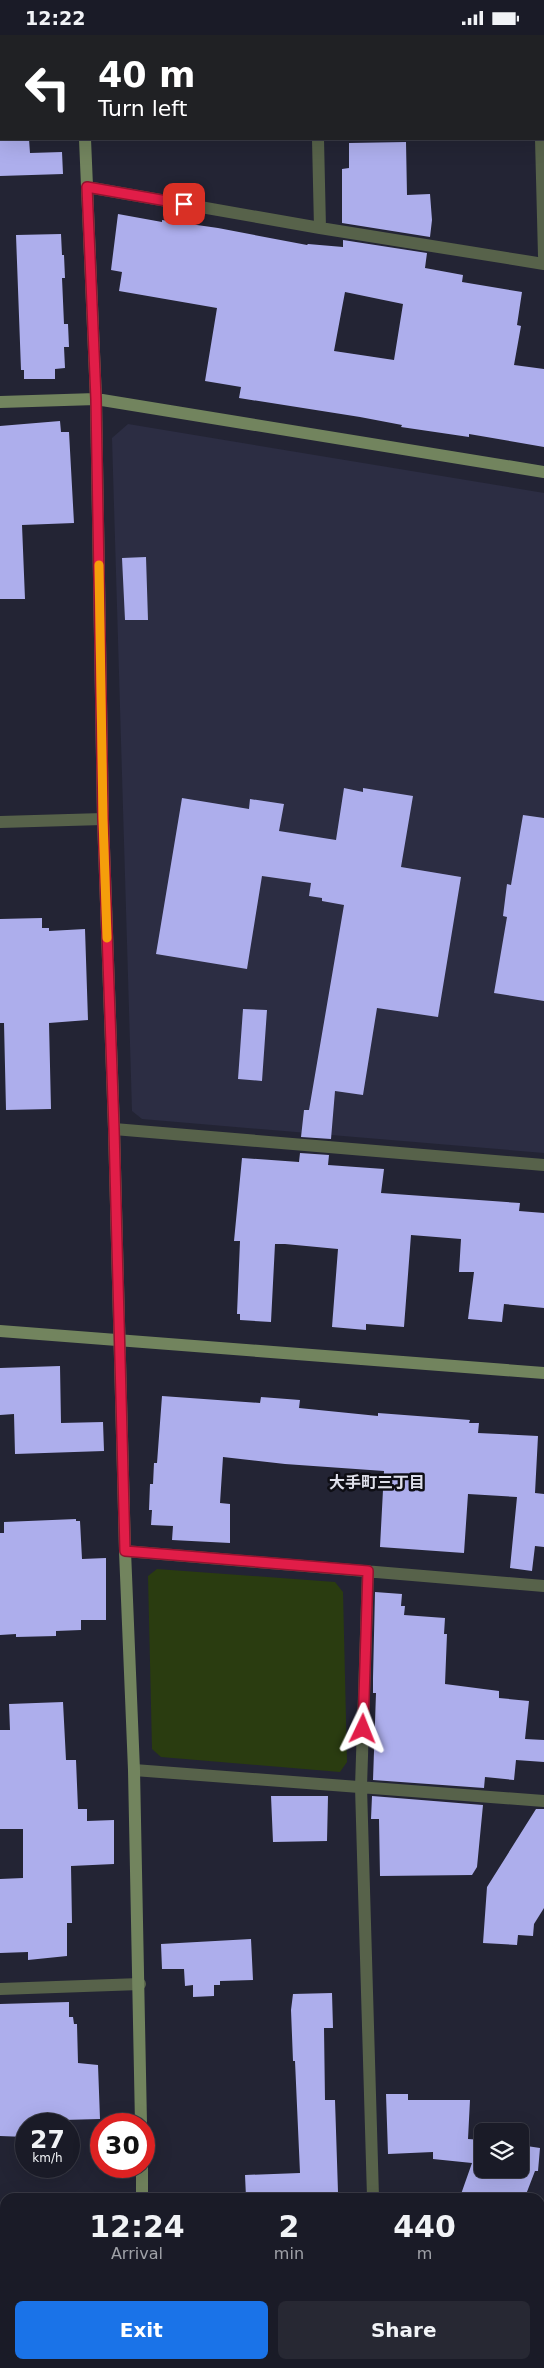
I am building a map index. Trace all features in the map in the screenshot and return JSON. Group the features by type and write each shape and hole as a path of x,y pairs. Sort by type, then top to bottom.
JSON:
{"street":[{"path":"85,140 96,399 103,819 114,1129 125,1551 134,1769 140,1984 141,2113"},
{"path":"318,140 320,228"},
{"path":"541,140 544,256"},
{"path":"87,187 320,228 544,264"},
{"path":"0,402 96,399 544,472"},
{"path":"0,822 103,819"},
{"path":"114,1129 544,1165"},
{"path":"0,1331 544,1373"},
{"path":"125,1551 544,1586"},
{"path":"368,1571 361,1787 373,2193"},
{"path":"134,1769 544,1801"},
{"path":"0,1989 140,1984"},
{"path":"142,2178 142,2193"}],"shaded area":[{"path":"128,424 544,493 544,1153 142,1119 132,1111 112,438"}],"green space":[{"path":"157,1569 335,1582 343,1592 347,1762 340,1772 161,1757 152,1749 148,1576"}],"building":[{"path":"0,140 29,140 30,153 62,152 63,174 0,176"},
{"path":"406,142 407,195 430,194 432,220 430,237 342,223 342,169 349,168 349,143"},
{"path":"118,214 162,222 162,220 218,228 307,245 343,247 343,240 427,253 425,268 463,275 462,282 522,292 517,325 521,326 514,365 544,369 544,447 469,434 469,437 401,427 402,425 360,417 239,398 241,387 205,381 217,308 119,291 122,272 111,270","holes":["345,292 403,304 394,360 334,351"]},
{"path":"61,234 65,278 62,278 64,324 68,324 69,347 64,347 65,368 55,369 55,379 24,379 24,370 21,370 16,235"},
{"path":"60,421 61,432 69,432 74,523 22,525 25,599 0,599 0,426"},
{"path":"146,557 148,620 125,620 122,558"},
{"path":"344,788 363,792 363,788 413,796 401,867 461,877 438,1017 377,1008 363,1095 335,1091 331,1139 301,1137 304,1110 309,1110 344,905 322,901 322,898 309,896 311,883 262,876 247,969 156,954 182,798 249,809 250,799 284,804 279,831 336,840"},
{"path":"523,815 544,818 544,1001 494,993 507,917 503,916 507,884 511,885"},
{"path":"42,918 42,928 49,928 49,931 85,929 88,1020 49,1023 51,1109 6,1110 4,1023 0,1023 0,919"},
{"path":"243,1009 267,1010 262,1081 238,1079"},
{"path":"300,1153 329,1155 328,1165 384,1169 381,1193 520,1203 519,1211 544,1213 544,1308 504,1304 502,1322 468,1319 474,1272 459,1272 461,1239 411,1235 404,1327 366,1324 366,1330 332,1327 338,1249 285,1244 275,1244 271,1322 240,1320 240,1314 237,1314 240,1241 234,1241 242,1158 299,1162"},
{"path":"60,1366 61,1423 103,1422 104,1451 15,1454 14,1414 0,1415 0,1368"},
{"path":"162,1396 260,1403 261,1397 300,1400 299,1408 378,1416 378,1413 470,1420 469,1423 479,1423 478,1433 538,1436 535,1493 544,1494 544,1547 535,1546 532,1571 510,1568 517,1497 468,1494 464,1553 380,1547 384,1471 285,1464 223,1457 220,1503 230,1504 230,1543 172,1540 173,1526 151,1525 152,1510 149,1510 150,1484 153,1484 154,1463 157,1463"},
{"path":"76,1519 76,1521 80,1521 82,1559 106,1558 106,1620 81,1620 81,1630 56,1631 56,1636 16,1637 16,1634 0,1635 0,1533 4,1533 4,1522"},
{"path":"375,1592 402,1594 401,1606 405,1606 404,1615 445,1618 444,1634 447,1634 445,1684 499,1691 499,1698 529,1701 525,1739 544,1740 544,1762 516,1760 514,1780 485,1777 484,1788 373,1780 376,1693 373,1693"},
{"path":"63,1702 66,1760 76,1760 78,1809 87,1809 87,1821 114,1820 114,1864 71,1866 72,1923 67,1923 67,1956 28,1960 28,1952 0,1953 0,1879 23,1878 23,1829 0,1829 0,1730 10,1730 9,1704"},
{"path":"271,1796 328,1796 327,1841 273,1842"},
{"path":"372,1796 483,1805 477,1867 472,1875 380,1876 379,1819 371,1819"},
{"path":"536,1809 544,1809 544,1908 534,1924 533,1936 518,1935 517,1945 483,1943 487,1887"},
{"path":"251,1939 253,1980 220,1981 220,1985 214,1985 214,1996 193,1997 193,1985 185,1986 184,1969 162,1969 161,1944"},
{"path":"332,1993 333,2028 324,2028 325,2100 335,2100 338,2192 246,2193 245,2175 300,2173 291,2010 293,1994"},
{"path":"69,2002 69,2017 73,2017 74,2024 77,2024 78,2063 98,2065 100,2113 90,2113 90,2119 80,2120 80,2113 15,2113 15,2137 0,2136 0,2004"},
{"path":"386,2094 408,2094 408,2100 470,2100 468,2139 474,2139 474,2178 529,2178 529,2146 540,2148 538,2171 535,2171 527,2193 461,2193 472,2163 433,2159 433,2152 388,2154"}],"slow traffic":[{"path":"99,565 107,938"}],"district":[{"name":"大手町三丁目","path":"377,1482"}],"route":[{"path":"184,204 87,187 96,399 103,819 114,1129 125,1551 368,1571 363,1729"}]}
